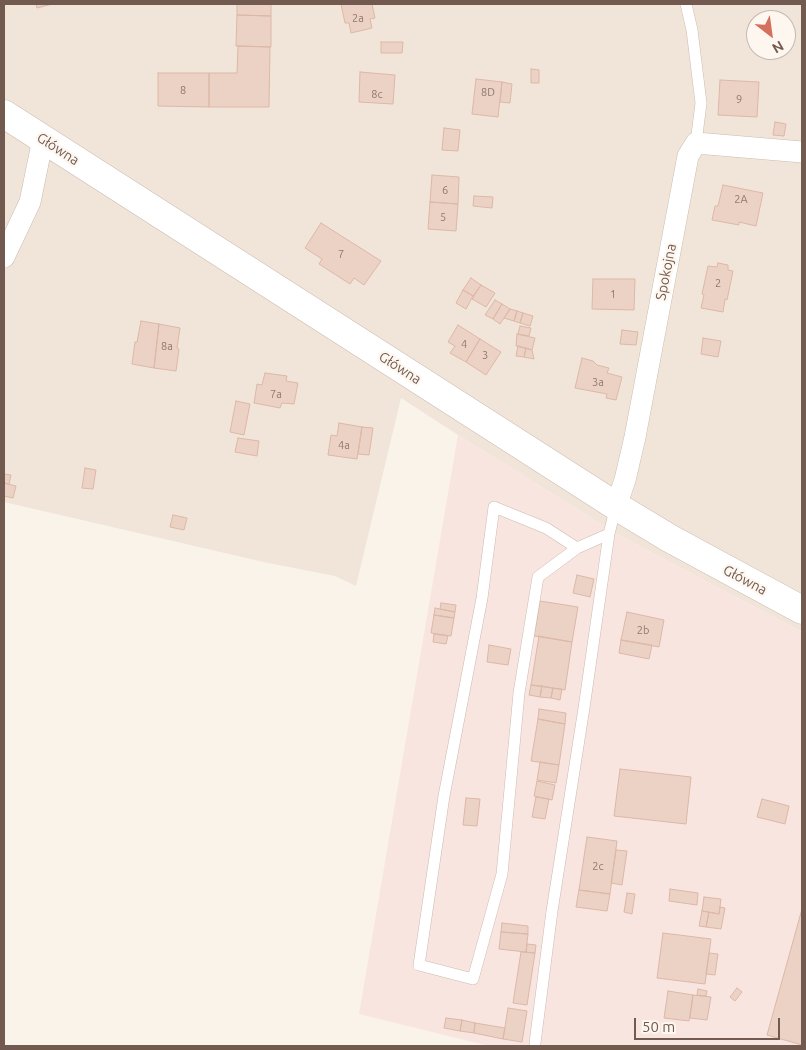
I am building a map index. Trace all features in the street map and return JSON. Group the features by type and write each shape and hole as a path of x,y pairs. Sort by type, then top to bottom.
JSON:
{"main road":[{"name":"Główna","path":"4,114 616,506 678,543 802,610"}],"street":[{"path":"4,257 30,202 43,139"},
{"path":"696,143 802,152"},
{"name":"Spokojna","path":"616,506 625,480 635,437 688,156 696,143"}],"lane":[{"path":"686,4 692,30 701,102 696,143"},
{"path":"535,1043 552,911 609,534 616,506"},
{"path":"577,548 546,528 494,507 482,598 444,796 418,965 473,979 502,874 519,692 538,577 577,548 609,534"}],"shaded area":[{"path":"4,4 802,4 802,632 622,537 401,398 356,586 335,576 268,563 4,502"},
{"path":"458,435 622,537 802,632 802,1046 489,1046 359,1014"}],"building":[{"path":"36,4 52,4 37,8"},
{"path":"237,4 271,4 271,16 237,15"},
{"path":"341,4 372,4 375,18 370,19 372,28 351,33 349,23 345,23"},
{"path":"237,15 271,16 271,47 236,46"},
{"path":"381,42 403,42 402,53 381,53"},
{"path":"238,46 270,47 269,107 209,107 209,73 237,73"},
{"path":"531,69 539,70 539,83 531,83"},
{"path":"360,72 395,75 393,104 359,102"},
{"path":"158,73 209,73 209,107 158,106"},
{"path":"476,79 502,82 498,117 472,114"},
{"path":"720,80 759,82 757,117 718,115"},
{"path":"502,82 512,84 510,103 500,102"},
{"path":"775,122 786,124 784,136 773,135"},
{"path":"444,128 460,130 458,151 442,150"},
{"path":"432,175 459,177 458,204 430,202"},
{"path":"723,185 763,193 756,226 739,222 739,225 712,220 715,206 718,206"},
{"path":"474,196 493,197 492,208 473,206"},
{"path":"430,202 458,204 456,231 428,229"},
{"path":"321,223 381,261 364,285 354,278 350,284 319,264 322,259 305,248"},
{"path":"718,263 728,265 728,270 733,271 723,312 701,308 708,266 717,267"},
{"path":"471,278 481,285 473,296 463,290"},
{"path":"593,279 635,279 634,310 592,309"},
{"path":"481,285 495,293 486,307 472,299"},
{"path":"463,290 473,296 466,309 456,303"},
{"path":"495,300 502,304 493,319 485,315"},
{"path":"502,304 510,309 500,324 493,319"},
{"path":"510,309 517,311 514,321 504,318"},
{"path":"517,311 523,313 520,323 514,321"},
{"path":"523,313 533,316 530,326 520,323"},
{"path":"141,321 159,324 154,368 132,364 135,342 137,342"},
{"path":"159,324 180,328 176,371 154,368"},
{"path":"458,325 480,339 466,362 450,353 455,346 448,342"},
{"path":"520,326 531,328 529,336 518,334"},
{"path":"622,330 638,332 636,345 620,344"},
{"path":"517,334 535,338 532,350 516,346"},
{"path":"703,338 721,341 718,357 701,354"},
{"path":"480,339 501,352 486,375 466,362"},
{"path":"518,346 526,348 524,357 516,356"},
{"path":"526,348 532,350 534,359 524,357"},
{"path":"582,358 609,368 607,373 622,377 616,400 606,398 607,394 575,388"},
{"path":"265,373 287,376 286,381 298,383 294,404 282,403 280,408 254,403 257,384 262,385"},
{"path":"236,401 250,404 244,435 230,432"},
{"path":"339,423 362,427 357,459 328,455 331,435 337,436"},
{"path":"362,427 373,428 369,455 358,454"},
{"path":"238,438 259,441 257,456 235,452"},
{"path":"85,468 96,470 93,489 82,488"},
{"path":"4,474 11,475 9,484 4,483"},
{"path":"4,483 16,486 13,498 4,496"},
{"path":"173,515 187,518 184,530 170,527"},
{"path":"577,575 594,579 590,597 573,593"},
{"path":"540,601 578,607 572,642 534,636"},
{"path":"441,603 456,605 455,612 440,609"},
{"path":"435,608 455,612 454,618 434,615"},
{"path":"627,612 664,620 659,647 621,640"},
{"path":"434,615 454,618 451,636 431,633"},
{"path":"434,634 448,636 446,644 433,642"},
{"path":"539,636 572,642 565,690 531,685"},
{"path":"621,640 652,645 649,659 619,653"},
{"path":"489,645 511,649 508,665 487,662"},
{"path":"531,685 542,686 540,697 529,695"},
{"path":"542,686 553,688 551,698 540,697"},
{"path":"553,688 562,689 560,700 551,698"},
{"path":"539,709 566,713 565,724 538,719"},
{"path":"538,719 565,724 559,765 531,761"},
{"path":"540,762 559,765 556,783 537,780"},
{"path":"620,769 691,777 686,824 614,816"},
{"path":"537,781 555,785 552,800 534,796"},
{"path":"536,797 549,799 545,819 532,817"},
{"path":"466,798 480,799 477,826 463,825"},
{"path":"762,799 789,806 785,824 757,817"},
{"path":"587,837 617,841 610,894 579,890"},
{"path":"616,850 627,851 622,885 611,883"},
{"path":"670,889 698,893 697,905 669,901"},
{"path":"579,890 610,894 607,911 576,907"},
{"path":"627,893 635,894 632,914 624,912"},
{"path":"704,897 721,899 719,914 702,911"},
{"path":"720,907 725,908 721,929 706,927 709,912 719,914"},
{"path":"802,909 802,1045 767,1035"},
{"path":"702,911 709,912 706,927 699,926"},
{"path":"502,923 528,926 528,934 501,932"},
{"path":"501,932 528,934 526,952 499,949"},
{"path":"663,933 711,939 705,984 657,978"},
{"path":"527,944 536,945 535,953 526,952"},
{"path":"521,952 535,953 527,1005 513,1003"},
{"path":"709,953 718,954 715,975 706,974"},
{"path":"737,988 742,992 735,1001 730,997"},
{"path":"698,989 707,991 706,996 697,995"},
{"path":"668,991 693,995 689,1021 664,1018"},
{"path":"693,995 711,997 707,1020 690,1018"},
{"path":"508,1008 527,1011 522,1042 503,1039"},
{"path":"446,1018 462,1020 460,1031 444,1028"},
{"path":"462,1020 475,1023 474,1033 460,1031"},
{"path":"475,1023 505,1028 503,1039 474,1033"}]}
